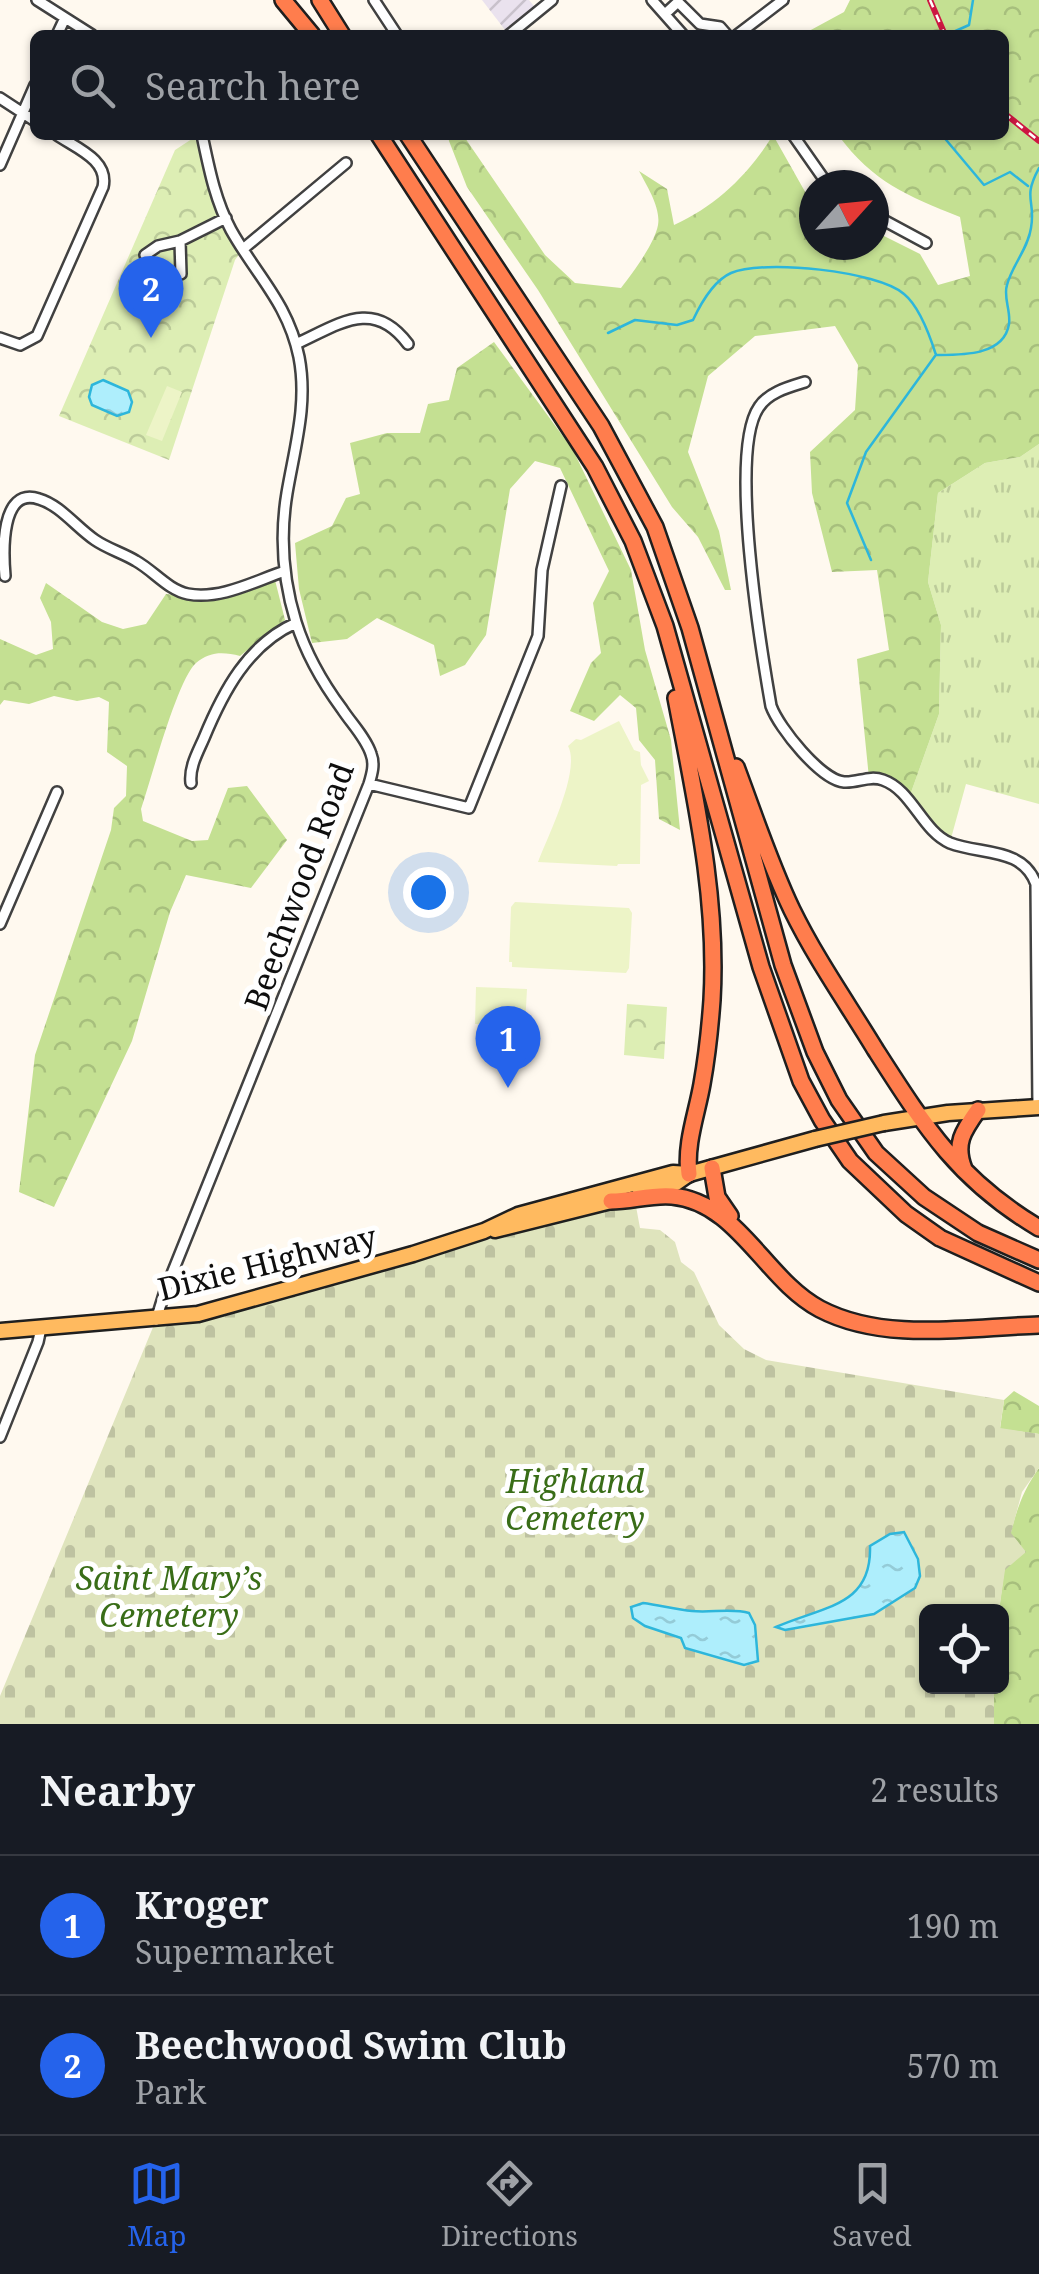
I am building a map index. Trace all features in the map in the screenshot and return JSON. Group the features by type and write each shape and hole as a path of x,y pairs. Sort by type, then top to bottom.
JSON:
{"highway":[{"path":"283,0 309,30"},
{"path":"291,0 310,30"},
{"path":"320,0 339,30"},
{"path":"382,140 595,467 648,577 762,967 802,1080 822,1120 850,1161 906,1214 940,1238 1039,1283"},
{"path":"411,140 601,426 655,526 678,585 784,965 815,1052 839,1100 876,1153 924,1197 978,1233 1039,1260"},
{"path":"648,577 700,821 712,925 711,1012 687,1160 689,1174"},
{"path":"712,702 790,907 833,984 919,1117 967,1177 1039,1228"},
{"path":"967,1177 958,1142 978,1110"},
{"path":"712,1168 721,1205 752,1248"},
{"path":"611,1201 669,1195 712,1209 780,1279 820,1310 871,1326 906,1330 1039,1325"}],"main road":[{"name":"Dixie Highway","path":"484,1231 506,1230 676,1183 689,1174 884,1123 978,1110 1039,1107"},
{"name":"Dixie Highway","path":"0,1331 156,1320 223,1308 484,1231 518,1216 673,1172 689,1174"}],"street":[{"path":"38,0 84,30"},
{"path":"374,0 394,30"},
{"path":"515,30 552,0"},
{"path":"652,0 679,30"},
{"path":"744,30 783,0"},
{"path":"665,14 678,2 700,24 722,30"},
{"path":"60,30 66,18"},
{"path":"0,165 30,97"},
{"path":"0,98 30,118"},
{"path":"0,338 14,344 26,343 42,328 103,188 104,172 94,160 64,140"},
{"name":"Beechwood Road","path":"156,1320 373,766 371,754 316,671 296,623 285,571 283,538 302,416 296,344 276,294 226,218 214,188 203,140"},
{"path":"796,140 818,170"},
{"path":"243,249 346,163"},
{"path":"145,255 226,218"},
{"path":"889,223 926,243"},
{"path":"180,241 181,274"},
{"path":"296,344 348,320 368,317 392,326 408,344"},
{"path":"806,382 766,399 756,411 750,437 746,521 771,706 785,732 830,777 843,782 884,780 950,842 1013,858 1030,870 1036,884 1039,1107"},
{"path":"369,784 469,808 538,636 542,570 561,486"},
{"path":"5,576 2,543 7,517 17,503 32,498 44,500 96,540 185,593 220,593 285,571"},
{"path":"191,783 192,767 225,689 275,634 296,623"},
{"path":"0,924 56,792"},
{"path":"0,1437 40,1328"}],"shaded area":[{"path":"482,0 529,0 538,11 515,30 505,30"}],"green space":[{"path":"850,0 1039,0 1039,444 1020,457 985,463 938,493 928,582 941,625 939,714 908,801 898,791 869,778 857,659 889,650 877,570 832,572 812,493 810,452 855,410 858,365 835,326 755,336 708,376 688,452 719,531 731,590 725,590 698,537 672,507 538,290 467,187 449,140 466,140 545,255 575,283 621,288 648,249 658,218 653,197 639,171 667,189 674,225 730,188 769,140 776,140 799,181 799,260 889,260 889,238 920,254 938,285 970,276 960,217 892,186 889,170 871,170 842,140 1009,140 1009,30 811,30 844,12"},
{"path":"190,140 200,140 214,188 243,249 235,260 169,460 59,416 175,150"},
{"path":"494,342 573,450 631,570 645,650 671,740 680,830 659,819 655,760 639,740 636,708 620,695 594,721 570,711 591,663 601,653 593,603 609,571 560,468 535,461 510,489 486,635 465,665 440,676 434,645 377,618 347,639 312,643 299,589 295,543 332,526 346,498 360,494 350,443 387,433 420,433 428,404 449,400 457,368"},
{"path":"167,386 182,392 162,441 146,435"},
{"path":"1039,444 1039,804 966,784 950,842 908,801 939,714 941,625 928,582 938,493 985,463 1020,457"},
{"path":"275,580 285,620 240,656 217,654 196,663 173,709 141,809 143,821 192,841 208,840 228,788 247,786 287,840 251,888 186,875 170,912 132,1041 54,1207 19,1192 35,1055 111,830 114,808 126,796 127,766 107,752 109,702 99,697 77,701 54,696 29,704 4,700 0,705 0,639 36,655 53,649 51,622 40,598 46,583 102,622 123,629 146,624 166,594 217,598"},
{"path":"619,721 634,750 640,752 649,781 641,785 640,864 538,862 567,786 571,757 568,746"},
{"path":"515,902 629,908 632,913 626,973 512,967 511,907"},
{"path":"476,987 527,989 525,1026 475,1024"},
{"path":"627,1004 667,1007 664,1059 624,1055"},
{"name":"Highland Cemetery","path":"635,1201 640,1228 660,1230 675,1242 681,1262 694,1272 719,1325 744,1349 766,1360 1004,1400 1000,1428 1039,1434 1039,1468 1022,1492 1011,1533 1026,1552 1005,1570 1000,1604 919,1604 919,1694 994,1694 994,1724 0,1724 0,1696 156,1320"},
{"path":"1014,1391 1039,1406 1039,1434 1000,1429 1004,1400"},
{"path":"1039,1468 1039,1724 994,1724 994,1694 1009,1694 1009,1604 1000,1604 1007,1555 1015,1519"}],"water":[{"path":"103,380 128,391 132,402 129,412 117,416 92,405 92,385"},
{"path":"904,1532 918,1559 920,1576 915,1588 874,1614 785,1630 776,1627 854,1593 863,1581 870,1546 890,1534"},
{"path":"643,1603 749,1613 755,1625 758,1661 744,1665 685,1648 681,1638 633,1618 631,1607"}],"waterway":[{"path":"958,30 969,25 973,0"},
{"path":"946,140 984,185 1010,172 1028,186"},
{"path":"937,355 980,352 1005,335 1009,324 1006,290 1029,236 1030,193 1039,168"},
{"path":"608,333 635,320 677,325 693,320 713,287 731,273 793,267 870,279 904,294 920,314 936,355"},
{"path":"871,560 847,503 866,452 935,356"}],"railway":[{"path":"930,0 943,30"},
{"path":"1009,117 1039,141"}],"place":[{"name":"Beechwood Swim Club","path":"151,338"},
{"name":"Kroger","path":"508,1088"}],"park label":[{"name":"Saint Mary’s Cemetery","path":"169,1596"}]}
